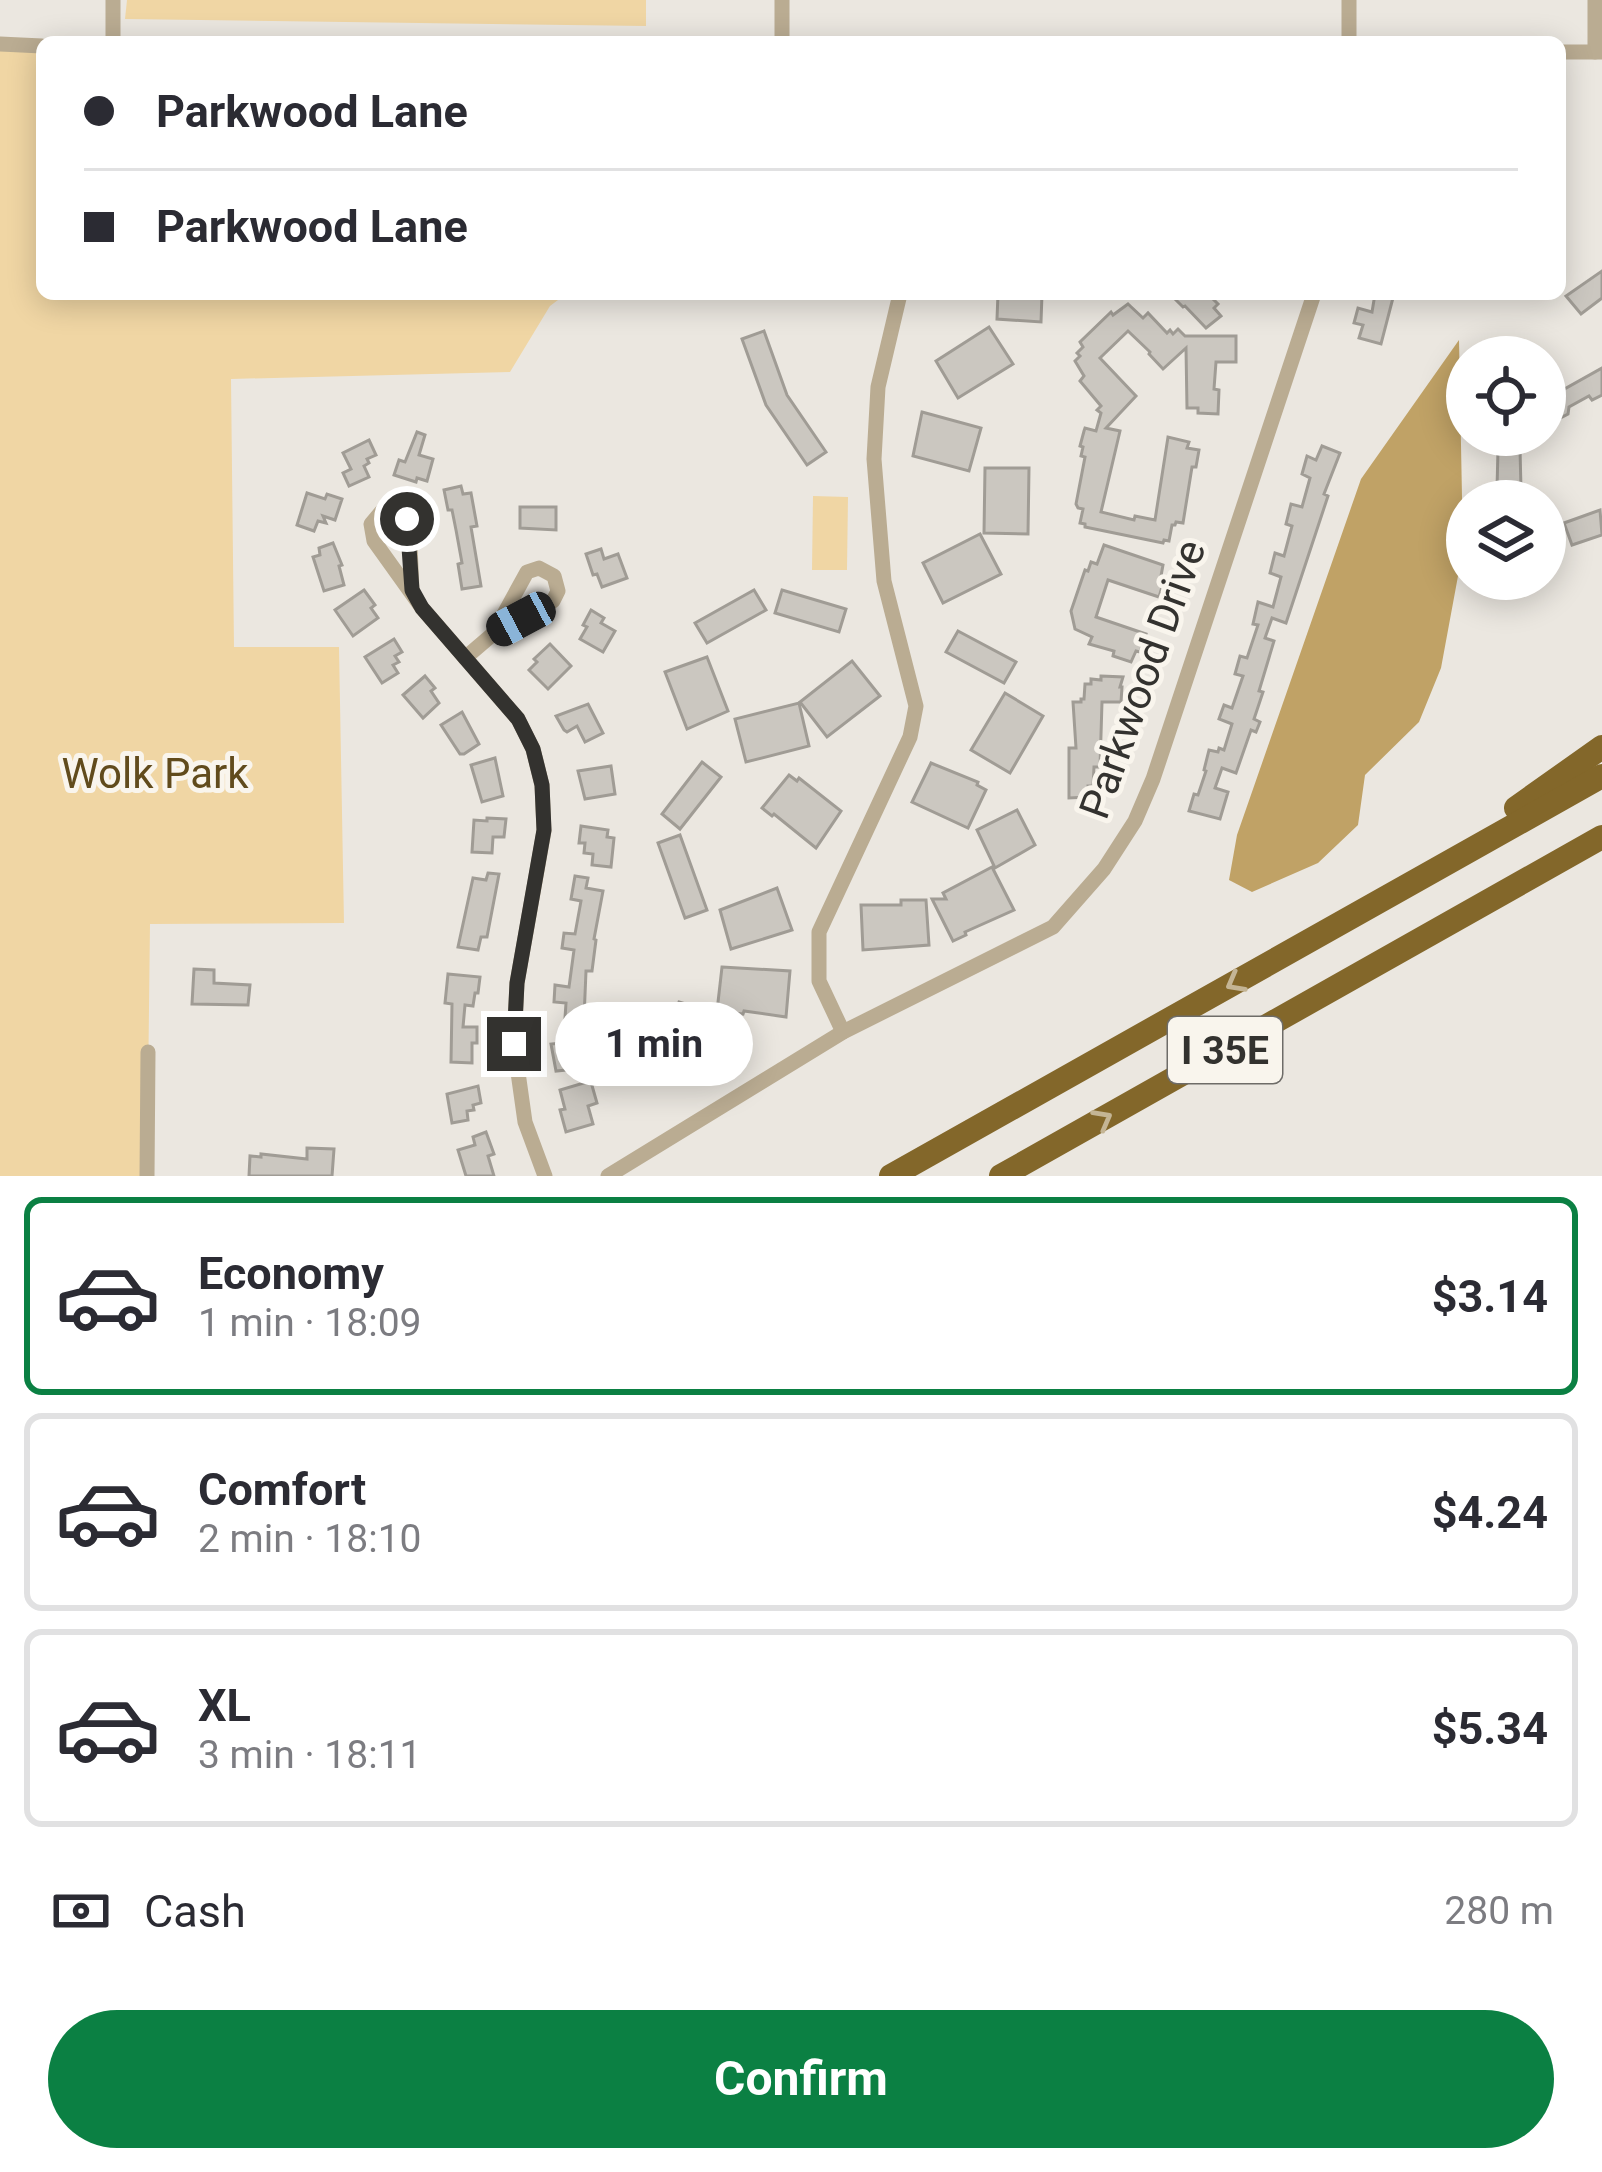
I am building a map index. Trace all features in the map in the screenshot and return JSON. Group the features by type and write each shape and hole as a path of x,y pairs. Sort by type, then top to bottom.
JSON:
{"highway":[{"path":"1337,925 1602,747"},
{"name":"I 35E","path":"891,1176 1602,776"},
{"name":"I 35E","path":"1001,1176 1602,837"},
{"path":"1450,925 1602,856"}],"street":[{"path":"113,0 113,36"},
{"path":"782,0 782,36"},
{"path":"1349,0 1349,36"},
{"path":"1566,52 1598,52 1595,0"},
{"path":"0,44 36,46"},
{"path":"843,1032 819,981 819,932 910,737 916,706 884,581 874,459 878,388 898,300"},
{"name":"Parkwood Drive","path":"608,1176 843,1032 1052,927 1105,869 1135,821 1153,779 1312,300"},
{"path":"412,590 409,524 399,512 382,511 373,519 371,536 422,608 518,719 533,749 542,785 544,830 517,983 514,1044 525,1122 545,1176"},
{"path":"465,658 494,634 553,601 558,586 550,572 538,568 523,576 494,634"},
{"path":"147,1176 148,1052"}],"green space":[{"path":"127,0 646,0 646,26 125,19"},
{"name":"Wolk Park","path":"0,44 36,46 36,300 558,300 510,372 231,379 234,647 339,647 344,923 150,924 147,1176 0,1176"},
{"path":"813,496 848,497 847,570 812,570"}],"shaded area":[{"path":"1446,358 1446,456 1461,456 1462,480 1446,480 1446,600 1454,600 1441,668 1419,722 1365,775 1358,825 1318,863 1252,892 1229,880 1237,835 1361,479"}],"building":[{"path":"1602,271 1602,298 1581,314 1566,296"},
{"path":"998,300 1042,300 1041,322 997,319"},
{"path":"1176,300 1214,300 1221,316 1206,328"},
{"path":"1374,300 1392,300 1381,344 1359,338 1363,325 1354,323 1358,308 1372,312"},
{"path":"1128,304 1143,318 1148,313 1167,333 1178,329 1185,336 1236,336 1236,362 1216,362 1218,414 1187,408 1186,348 1163,369 1128,331 1100,358 1136,396 1106,428 1120,431 1101,512 1155,520 1168,437 1199,450 1183,523 1172,525 1169,541 1163,543 1085,527 1080,523 1083,509 1076,504 1085,457 1080,446 1084,431 1096,431 1101,413 1097,410 1101,406 1080,381 1084,376 1075,361 1080,356 1077,353 1083,347 1080,342 1111,312"},
{"path":"989,327 1013,364 958,398 936,361"},
{"path":"764,331 787,395 826,452 807,465 766,405 742,339"},
{"path":"1602,368 1602,395 1569,407 1566,415 1566,388"},
{"path":"922,412 981,428 969,471 913,456"},
{"path":"417,432 425,435 419,455 433,459 427,481 417,478 416,482 394,475"},
{"path":"369,440 376,455 364,466 369,477 349,486 343,473 351,469 343,453"},
{"path":"1322,446 1340,453 1286,623 1272,618 1265,638 1274,641 1254,719 1260,722 1256,732 1251,730 1236,773 1222,768 1215,788 1228,792 1220,819 1189,811 1206,771 1209,750 1224,750 1232,724 1219,719 1224,705 1232,708 1243,676 1235,674 1240,656 1247,658 1258,625 1253,624 1258,602 1273,607 1281,577 1270,573 1275,553 1284,556 1292,526 1286,524 1291,504 1302,507 1310,478 1302,474 1307,456 1316,460"},
{"path":"1498,456 1520,456 1521,480 1497,480"},
{"path":"985,468 1029,468 1028,534 984,533"},
{"path":"461,486 463,494 471,493 477,526 471,527 481,586 462,589 456,530 444,490"},
{"path":"307,493 342,499 335,520 323,516 326,523 318,521 314,531 297,525"},
{"path":"520,507 556,507 556,530 520,528"},
{"path":"1600,510 1602,535 1572,545 1566,522"},
{"path":"980,534 1001,574 943,603 923,563"},
{"path":"333,543 344,585 324,591 313,557 320,555 319,548"},
{"path":"1104,545 1163,565 1159,597 1108,580 1096,617 1146,634 1131,662 1089,644 1092,637 1075,629 1071,611 1085,570 1091,562 1097,564"},
{"path":"601,549 604,559 618,554 627,578 602,587 586,554"},
{"path":"364,590 378,618 353,636 335,610"},
{"path":"754,590 766,610 707,643 695,623"},
{"path":"782,590 846,609 839,632 775,613"},
{"path":"591,610 615,631 603,652 580,639"},
{"path":"958,631 1016,662 1004,683 946,652"},
{"path":"394,639 402,652 393,665 398,673 382,683 365,657"},
{"path":"550,644 571,666 548,689 529,670"},
{"path":"707,657 728,711 687,729 665,672"},
{"path":"852,661 880,696 827,737 800,702"},
{"path":"425,676 439,703 423,718 403,695"},
{"path":"1101,676 1123,677 1121,702 1102,702 1100,767 1094,767 1088,797 1069,798 1069,748 1076,748 1073,702 1081,702 1085,684"},
{"path":"1005,693 1043,716 1010,773 971,750"},
{"path":"799,703 809,746 746,762 735,719"},
{"path":"588,704 603,733 585,742 577,726 567,732 556,716"},
{"path":"462,712 479,744 460,754 441,725"},
{"path":"495,758 503,796 482,802 471,765"},
{"path":"702,762 721,777 680,829 662,814"},
{"path":"931,763 978,782 986,790 968,828 912,802"},
{"path":"611,766 615,794 585,799 578,771"},
{"path":"789,775 841,811 816,848 762,808"},
{"path":"1017,810 1035,845 995,868 977,830"},
{"path":"506,819 504,837 493,837 492,853 472,852 474,820"},
{"path":"581,826 608,830 607,837 614,838 611,867 592,865 593,854 584,853 585,843 579,843"},
{"path":"680,835 707,910 685,918 658,843"},
{"path":"992,867 1014,910 953,941 932,899 946,899 943,893"},
{"path":"488,873 499,874 487,937 481,937 478,950 458,947 473,878 486,880"},
{"path":"575,876 588,878 586,888 603,891 592,971 586,971 584,1019 565,1018 566,1003 554,1002 555,985 569,987 574,950 562,948 564,933 575,934 581,901 571,899"},
{"path":"777,888 792,930 731,949 720,910"},
{"path":"901,900 926,900 929,945 863,950 861,905 901,905"},
{"path":"722,967 790,971 786,1017 717,1011"},
{"path":"194,969 214,970 214,983 250,985 248,1005 192,1004"},
{"path":"448,974 480,977 473,1006 465,1005 463,1027 477,1027 472,1063 451,1062 452,1004 445,1003"},
{"path":"679,1002 702,1009 677,1084 656,1077"},
{"path":"584,1041 587,1068 556,1071 551,1044"},
{"path":"591,1082 597,1103 588,1106 593,1124 566,1132 560,1090"},
{"path":"478,1086 481,1103 467,1111 468,1120 452,1123 447,1094"},
{"path":"486,1132 494,1154 488,1156 494,1176 466,1176 458,1150 475,1145 473,1137"},
{"path":"307,1148 334,1149 332,1176 249,1176 250,1156 307,1159"}],"route":[{"path":"407,519 412,590 422,608 518,719 533,749 542,785 544,830 517,983 514,1044"}]}
